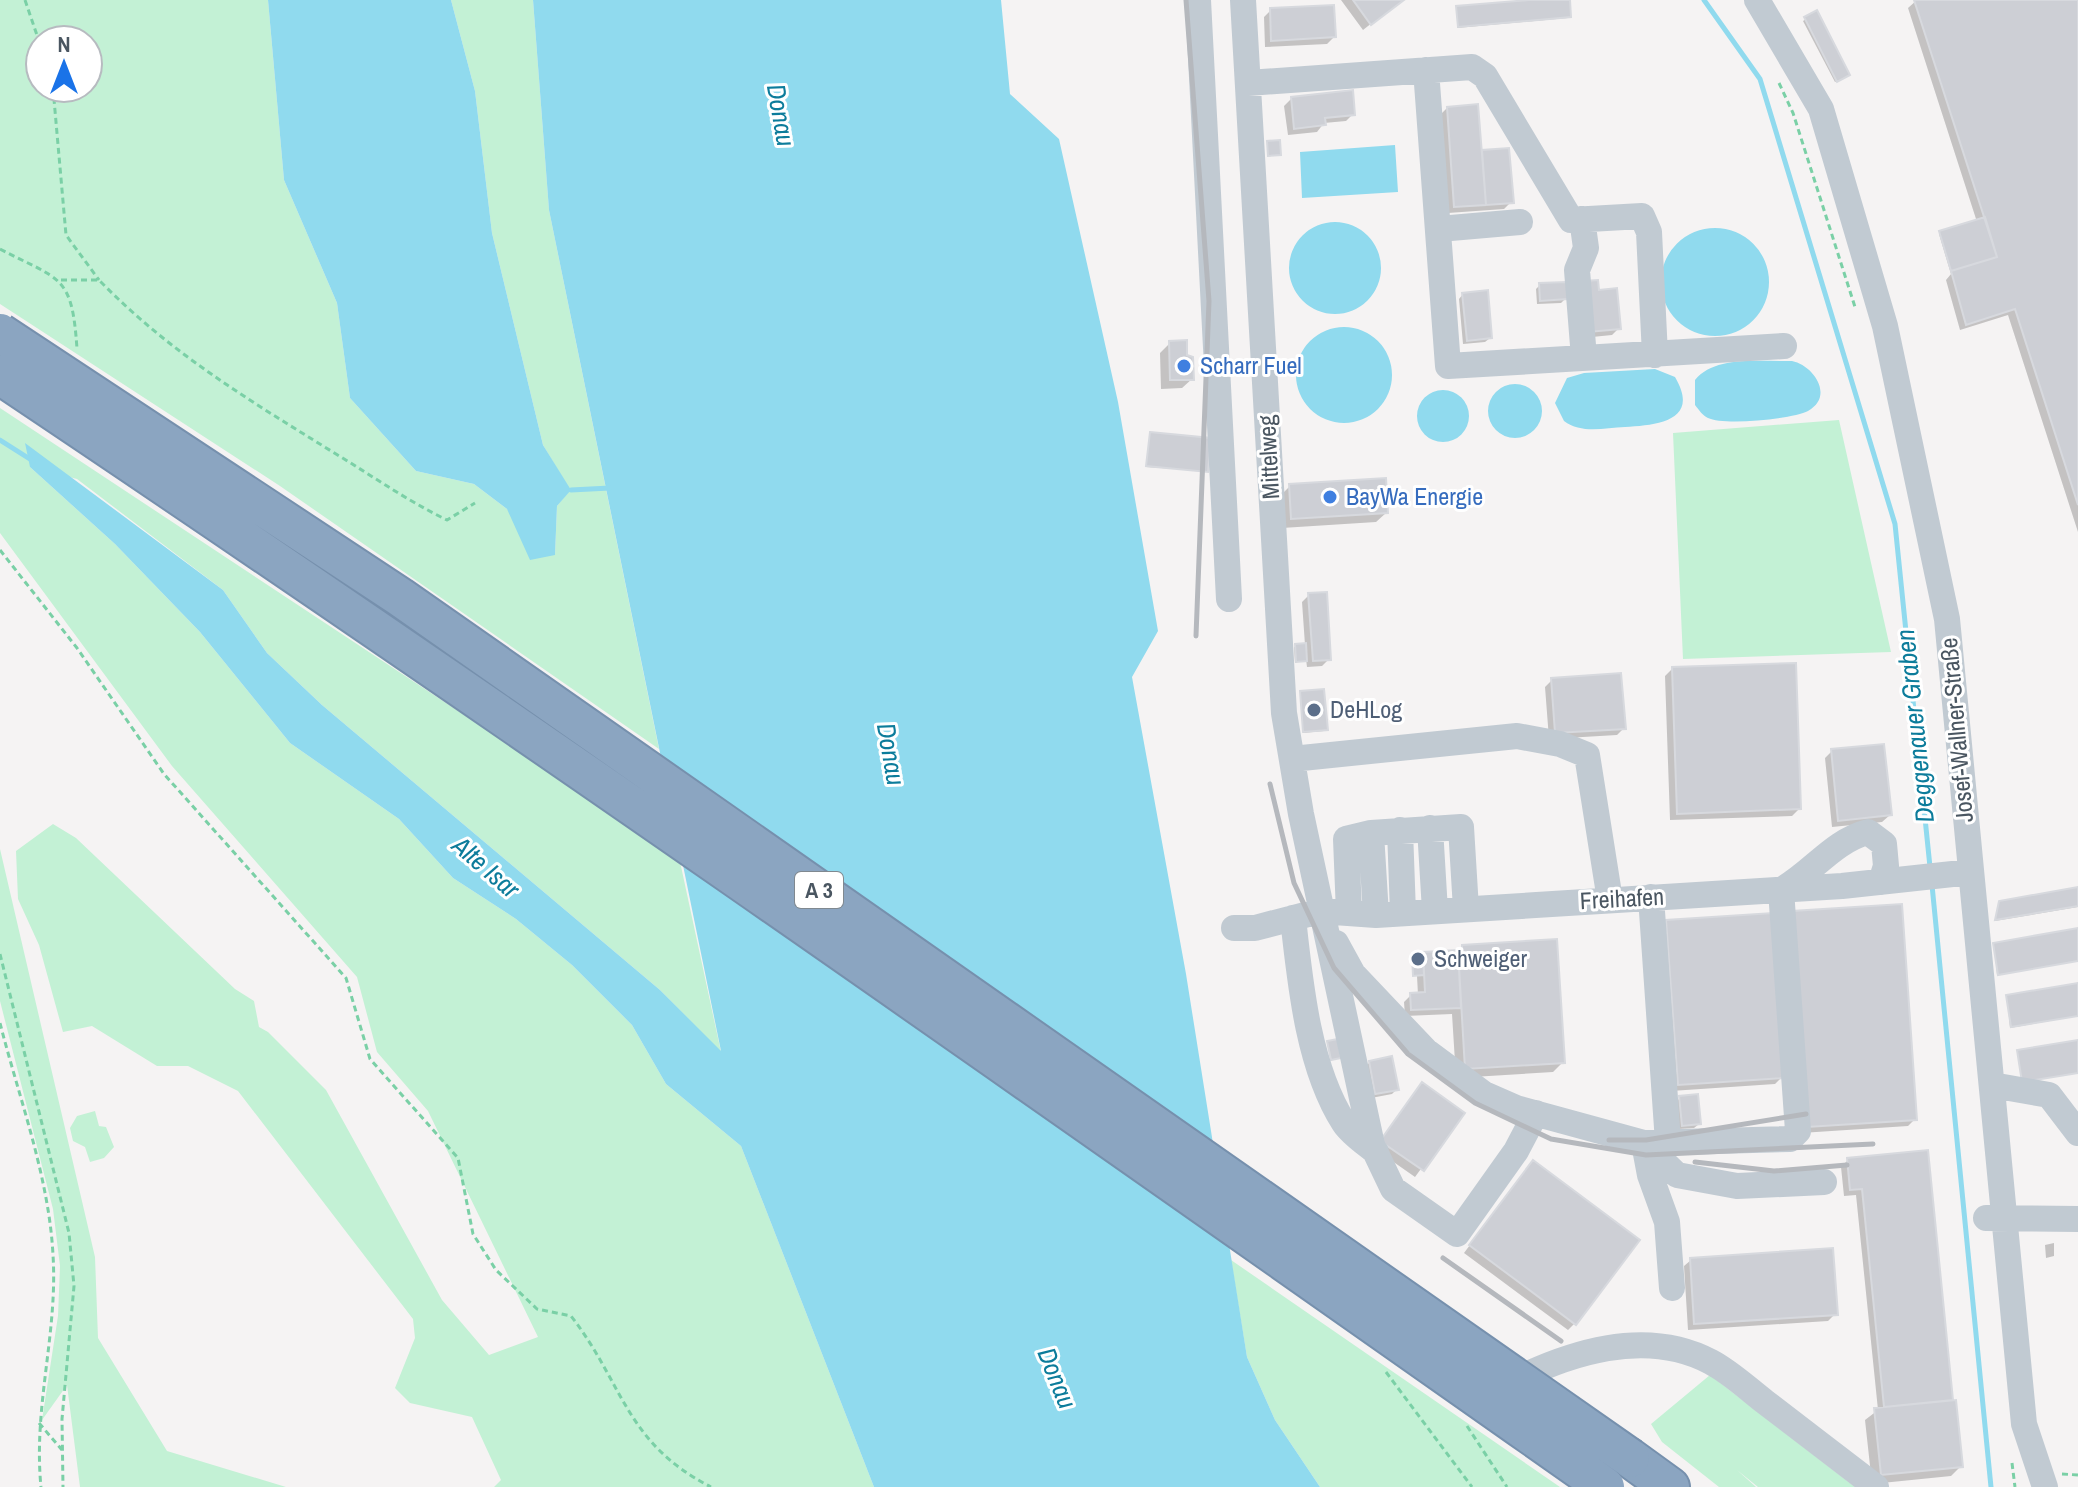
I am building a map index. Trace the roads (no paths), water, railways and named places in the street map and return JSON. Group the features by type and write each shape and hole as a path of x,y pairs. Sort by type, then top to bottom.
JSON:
{"highway":[{"name":"A 3","path":"0,333 400,597 1670,1487"},
{"name":"A 3","path":"0,375 366,620 761,893 1605,1487"}],"street":[{"path":"1198,0 1216,280 1229,599"},
{"name":"Mittelweg","path":"1243,0 1284,713 1320,911"},
{"name":"Josef-Wallner-Straße","path":"1757,0 1821,109 1885,326 1947,619 1992,1085 1995,1218 2024,1424 2045,1487"},
{"path":"1248,83 1472,67 1485,76 1571,220 1642,216 1649,232 1655,355"},
{"path":"1426,70 1448,366 1784,346"},
{"path":"1582,219 1586,248 1577,270 1584,358"},
{"path":"1439,229 1520,222"},
{"path":"1292,759 1517,736 1587,755 1610,900"},
{"path":"1349,913 1346,839 1371,833 1430,828 1461,827 1466,909"},
{"path":"1430,828 1435,911"},
{"path":"1400,830 1403,913"},
{"path":"1320,911 1353,974 1426,1051 1484,1094 1536,1113 1656,1143 1790,1139 1798,1131 1781,890 1801,879 1846,837 1868,832 1884,844 1886,866 1881,882"},
{"path":"1371,833 1376,915"},
{"name":"Freihafen","path":"1234,928 1255,928 1320,911 1376,915 1781,890 1971,872"},
{"path":"1651,897 1656,1143 1650,1175 1667,1222 1672,1288"},
{"path":"1320,911 1376,1152 1393,1189 1457,1234 1516,1151 1536,1113"},
{"path":"1293,918 1306,1023 1331,1096 1345,1125 1376,1152"},
{"path":"1992,1085 2049,1095 2078,1133"},
{"path":"1656,1143 1677,1175 1737,1186 1824,1182"},
{"path":"1995,1218 2074,1216"},
{"path":"1465,1406 1544,1365 1591,1351 1638,1345 1668,1348 1710,1361 1876,1487"}],"water":[{"path":"268,0 451,0 475,91 492,233 543,445 571,490 557,506 555,555 530,560 507,509 474,484 416,471 350,398 337,303 284,180"},
{"name":"Donau","path":"533,0 1001,0 1010,94 1059,139 1118,402 1158,631 1132,677 1186,974 1247,1357 1275,1420 1320,1487 874,1487 741,1146 666,1084 632,1025 572,965 516,919 453,878 399,819 290,743 200,632 115,544 30,467 25,443 223,590 267,653 322,705 660,990 721,1051 549,210"},
{"path":"1395,145 1398,192 1302,198 1300,152"},
{"path":"1326,222 1344,222 1361,229 1374,242 1381,268 1374,294 1361,307 1344,314 1326,314 1309,307 1296,294 1289,277 1289,259 1296,242 1309,229"},
{"path":"1715,228 1745,237 1753,244 1760,252 1769,282 1760,312 1753,320 1745,327 1715,336 1685,327 1677,320 1670,312 1661,282 1670,252 1677,244 1685,237"},
{"path":"1344,327 1362,331 1378,341 1388,357 1392,375 1388,393 1378,409 1362,419 1344,423 1326,419 1310,409 1300,393 1296,375 1300,357 1310,341 1326,331"},
{"path":"1792,361 1807,368 1818,382 1820,397 1808,411 1774,419 1728,421 1708,418 1695,405 1695,380 1714,367 1740,362"},
{"path":"1655,369 1675,377 1682,392 1683,403 1679,412 1662,422 1601,429 1578,428 1564,421 1555,403 1567,378 1584,373"},
{"path":"1515,384 1534,392 1542,411 1534,430 1515,438 1496,430 1488,411 1496,392"},
{"path":"1443,390 1462,397 1469,416 1462,435 1443,442 1424,435 1417,416 1424,397"}],"waterway":[{"name":"Deggenauer Graben","path":"1704,0 1760,79 1895,524 1930,867"},
{"name":"Alte Isar","path":"0,440 33,461"},
{"path":"571,490 610,488"},
{"name":"Deggenauer Graben","path":"1932,885 1991,1487"}],"railway":[{"path":"1186,0 1209,301 1196,636"},
{"path":"1270,784 1294,883 1334,968 1408,1054 1475,1103 1551,1139 1646,1155 1873,1144"},
{"path":"1609,1140 1646,1140 1806,1114"},
{"path":"1695,1162 1774,1171 1847,1165"},
{"path":"1443,1258 1561,1341"}],"place":[{"name":"Scharr Fuel","path":"1184,366"},
{"name":"BayWa Energie","path":"1330,497"},
{"name":"DeHLog","path":"1314,710"},
{"name":"Schweiger","path":"1418,959"}]}
